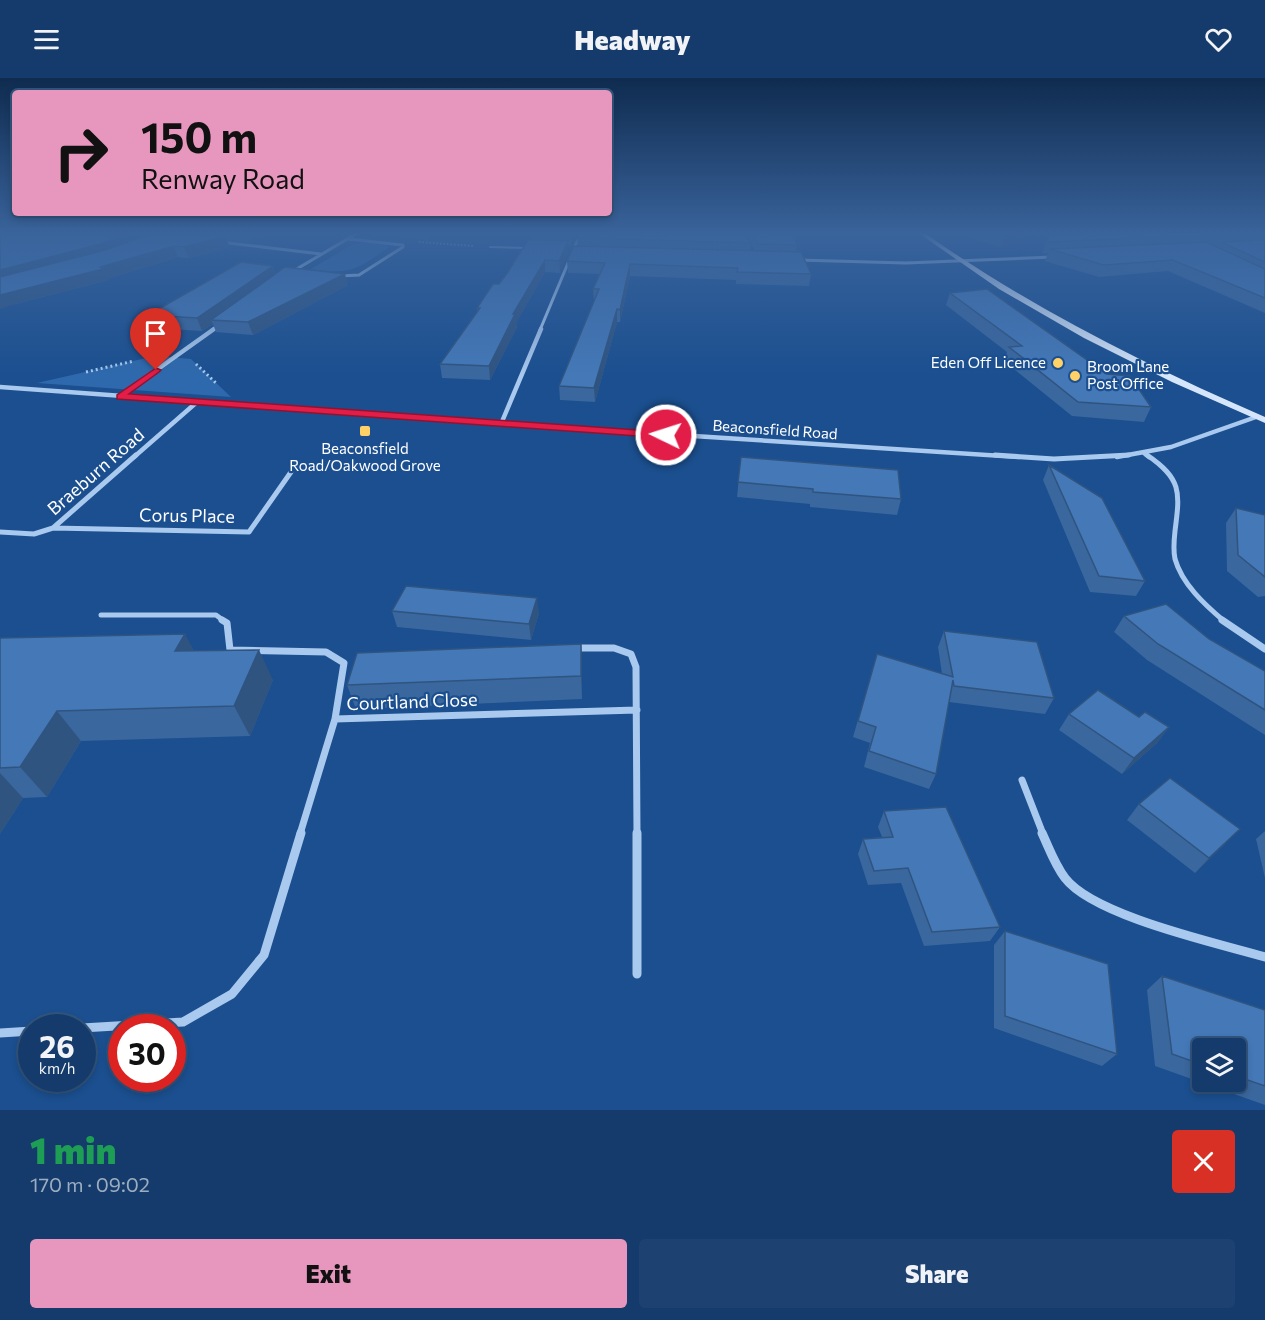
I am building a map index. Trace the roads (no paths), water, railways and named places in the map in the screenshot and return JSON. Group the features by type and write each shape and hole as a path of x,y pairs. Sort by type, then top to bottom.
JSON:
{"main road":[{"path":"992,280 1077,330 1261,418"}],"street":[{"path":"501,424 561,280"},
{"path":"120,397 228,318"},
{"name":"Beaconsfield Road","path":"0,387 501,424 1020,458 1086,459 1144,453 1261,418"},
{"name":"Braeburn Road","path":"0,532 34,534 52,528 197,402"},
{"path":"1144,453 1166,468 1174,477 1179,488 1173,544 1176,561 1183,576 1212,611 1265,649"},
{"name":"Corus Place","path":"52,528 249,532 291,472"},
{"name":"Courtland Close","path":"101,615 216,615 227,623 230,650 326,652 344,663 335,719 638,710"},
{"path":"566,648 614,648 631,654 636,667 638,710 637,974"},
{"path":"96,1027 183,1022 232,994 264,955 335,719"},
{"path":"1022,780 1055,860 1066,880 1091,899 1119,913 1265,957"},
{"path":"0,1033 18,1032"}],"place":[{"name":"Eden Off Licence","path":"1058,363"},
{"name":"Broom Lane Post Office","path":"1075,376"},
{"name":"Beaconsfield Road/Oakwood Grove","path":"365,431"}]}
